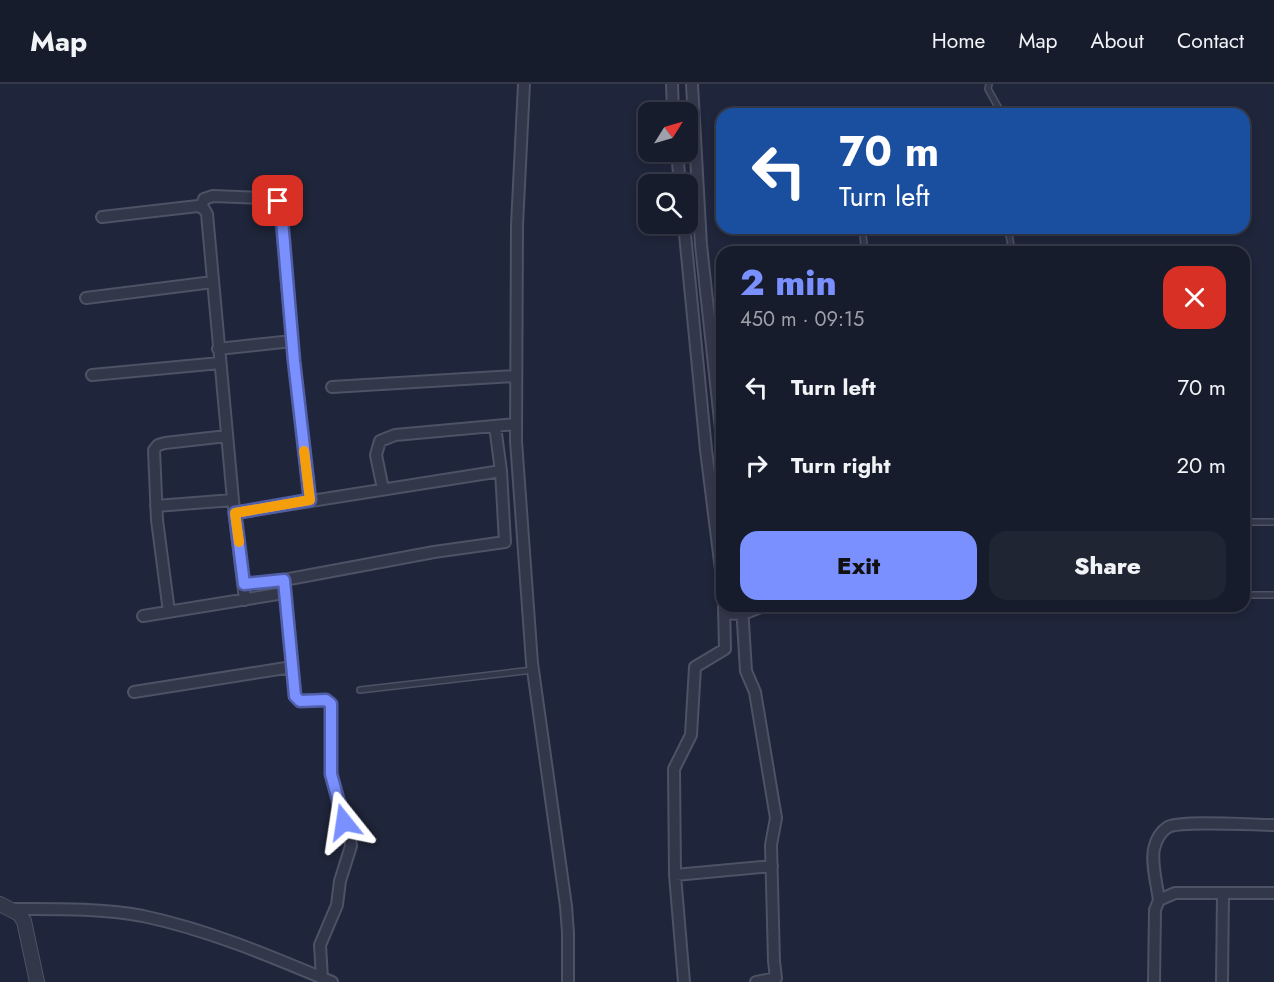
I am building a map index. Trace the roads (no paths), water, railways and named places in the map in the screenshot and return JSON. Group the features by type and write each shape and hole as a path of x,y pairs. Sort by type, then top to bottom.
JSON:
{"street":[{"path":"524,84 518,225 516,424 533,670 566,906 568,982"},
{"path":"672,84 673,102"},
{"path":"692,84 701,245 716,384"},
{"path":"201,207 204,199 213,196 266,198 280,203 292,341 310,500"},
{"path":"102,217 201,207"},
{"path":"201,207 207,214 218,349 245,600"},
{"path":"685,234 716,530"},
{"path":"86,298 213,282"},
{"path":"218,349 292,341"},
{"path":"92,375 220,363"},
{"path":"332,387 516,376"},
{"path":"382,489 376,455 380,441 395,435 516,424"},
{"path":"244,584 284,580 424,554 505,543 501,471 495,426"},
{"path":"169,612 156,506 154,450 158,445 227,436"},
{"path":"235,513 501,471"},
{"path":"156,506 233,500"},
{"path":"284,580 297,699 303,702 326,700 331,704 331,774 351,841 340,881 337,905 320,945 327,980"},
{"path":"143,616 285,593"},
{"path":"684,982 675,875 674,769 691,735 695,668 725,649 724,612"},
{"path":"743,612 746,671 755,692 776,819 771,845 776,978 756,982"},
{"path":"134,692 292,667"},
{"path":"1154,982 1155,910 1159,900 1153,852 1158,836 1171,825 1274,825"},
{"path":"675,875 772,866"},
{"path":"1222,982 1223,892"},
{"path":"1159,900 1175,893 1274,892"},
{"path":"4,906 117,912 142,916 215,935 327,980"},
{"path":"4,906 19,914 24,921 37,982"}],"lane":[{"path":"989,84 988,89 999,108"},
{"path":"710,329 716,328"},
{"path":"1250,522 1274,522"},
{"path":"1250,595 1274,595"},
{"path":"360,690 533,670"}]}
